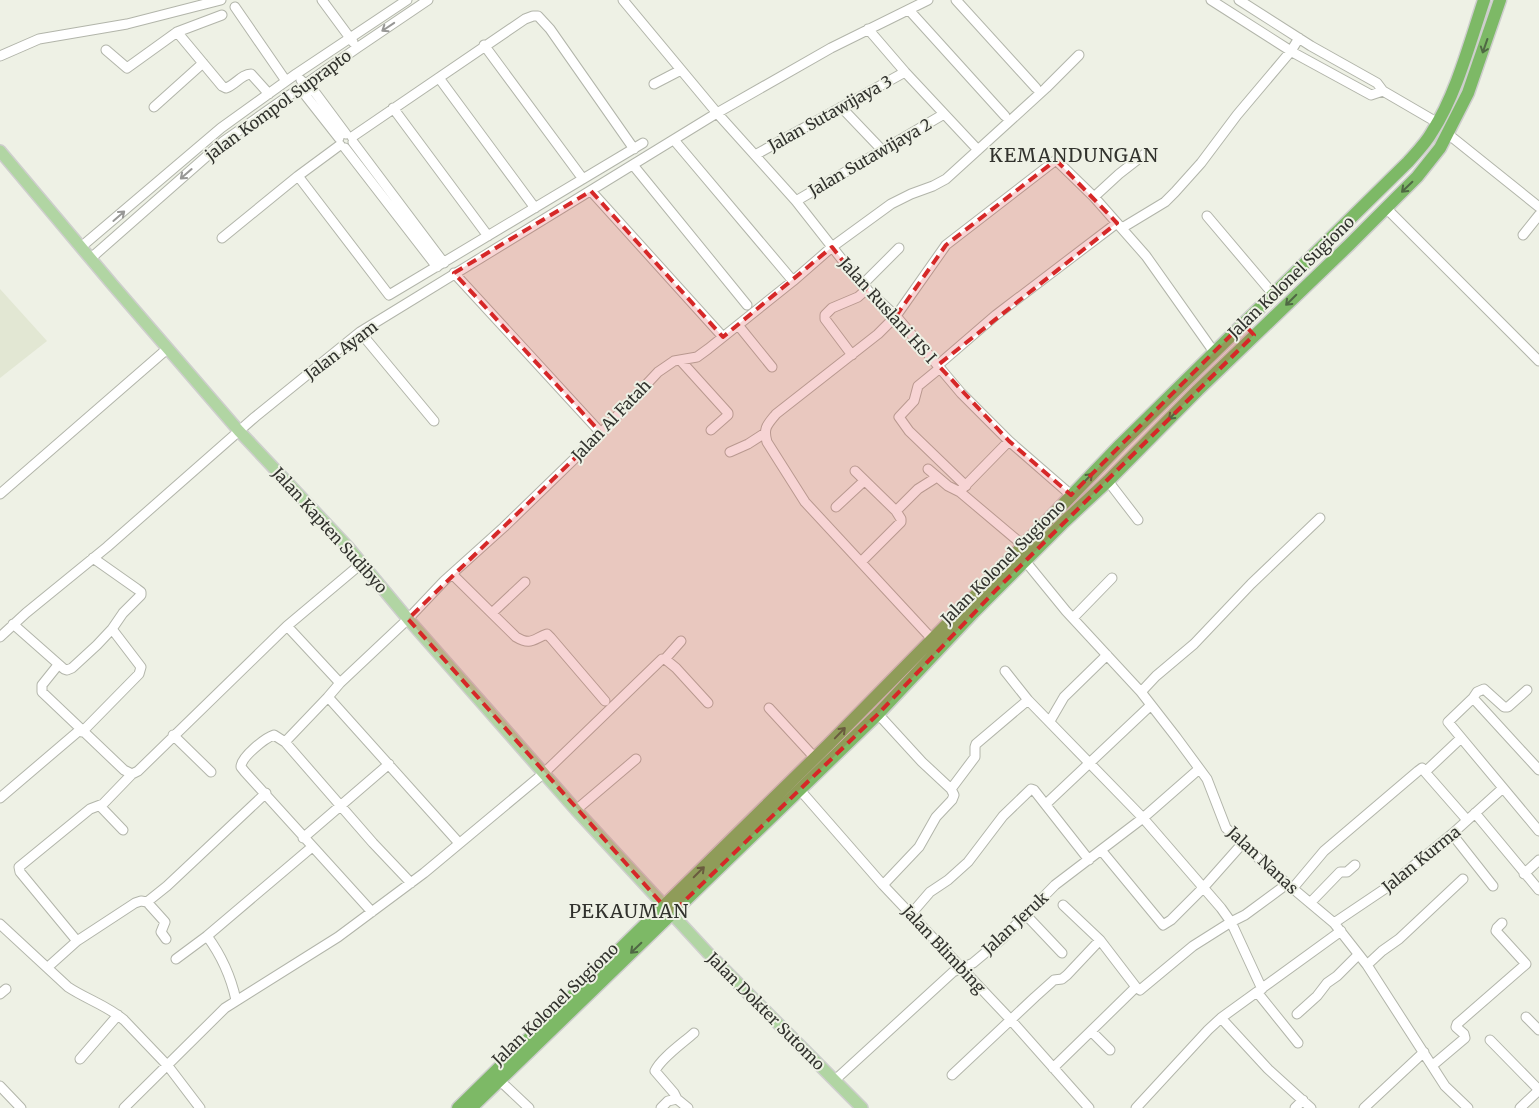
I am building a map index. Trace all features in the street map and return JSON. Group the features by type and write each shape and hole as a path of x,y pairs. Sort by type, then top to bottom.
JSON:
{"highway":[{"name":"Jalan Kolonel Sugiono","path":"668,910 1071,496 1243,323 1408,162 1438,123 1457,81 1484,0"},
{"name":"Jalan Kolonel Sugiono","path":"668,910 800,790 878,714 973,613 1064,522 1417,177 1435,155 1448,134 1468,92 1500,0"},
{"path":"1243,323 1254,335"},
{"path":"458,1108 496,1077 668,910"},
{"name":"Jalan Kolonel Sugiono","path":"471,1108 496,1077"}],"main road":[{"name":"Jalan Kapten Sudibyo","path":"0,151 90,259 239,431 362,563 408,619 576,810 668,910"},
{"name":"Jalan Dokter Sutomo","path":"668,910 708,953 862,1108"}],"street":[{"path":"0,56 39,39 127,24 221,0"},
{"path":"322,0 357,48"},
{"name":"jalan Kompol Suprapto","path":"81,247 220,128 296,74 407,0"},
{"name":"jalan Kompol Suprapto","path":"90,259 224,142 306,88 357,48 428,0"},
{"name":"Jalan Ruslani HS I","path":"623,0 717,113 796,201 865,287 896,316 961,393 1009,441 1071,496"},
{"name":"Jalan Ayam","path":"0,636 94,558 239,431 360,332 454,274 594,194 633,165 717,113 831,48 928,0"},
{"path":"956,0 1036,88"},
{"path":"1211,0 1291,51 1371,95 1383,91"},
{"path":"1239,0 1299,38 1377,83 1383,91 1438,123"},
{"path":"235,8 286,82"},
{"path":"909,10 1004,116"},
{"path":"106,50 127,68 177,32 222,16"},
{"path":"222,238 298,176 346,141 484,45 533,16 542,19 634,149"},
{"path":"868,29 905,72 978,150"},
{"path":"177,32 222,86 226,88 246,75 251,74 269,94"},
{"path":"1024,546 963,489 909,431 899,419 899,416 914,401 918,386 996,315 1119,225 1165,202 1201,163 1237,115 1291,51 1299,38"},
{"path":"484,45 582,179"},
{"name":"Jalan Al Fatah","path":"285,742 340,683 601,433 658,372 674,361 697,357 721,335 738,325 832,247 890,204 946,179 1046,88 1079,55"},
{"path":"154,107 203,64"},
{"path":"654,84 681,70"},
{"name":"Jalan Sutawijaya 3","path":"755,155 905,72"},
{"path":"296,74 306,88 314,90 325,113 346,141 368,162 382,189"},
{"path":"439,78 535,208"},
{"path":"841,107 882,150"},
{"path":"394,108 488,236"},
{"name":"Jalan Sutawijaya 2","path":"796,201 944,114"},
{"path":"1448,134 1539,207"},
{"path":"674,140 793,281"},
{"path":"346,141 360,168 382,189 440,265"},
{"path":"298,176 389,295 643,143"},
{"path":"1094,197 1146,153"},
{"path":"932,639 805,502 767,442 765,433 767,425 776,414 878,334 896,316 946,245 1056,160 1094,197 1146,256 1214,352"},
{"path":"360,168 368,162"},
{"path":"633,165 747,305"},
{"path":"164,177 172,187"},
{"path":"594,194 721,335"},
{"path":"1386,208 1539,361"},
{"path":"1523,235 1539,215"},
{"path":"1207,216 1273,294"},
{"path":"852,355 825,318 825,315 832,308 858,297 899,248"},
{"path":"454,274 601,433"},
{"path":"738,325 772,367"},
{"path":"360,332 434,421"},
{"path":"0,494 167,349"},
{"path":"680,361 728,413 711,430"},
{"path":"730,452 748,444 765,433"},
{"path":"928,469 952,489 963,489 1009,441"},
{"path":"855,472 896,511 901,519 901,522 861,562"},
{"path":"896,511 918,489 937,477"},
{"path":"836,507 864,481"},
{"path":"1108,481 1138,520"},
{"path":"1141,692 1165,668 1194,644 1251,584 1320,518"},
{"path":"14,624 58,665 67,670 72,668 112,629 123,613 142,596 141,592 94,558"},
{"name":"Jalan Nanas","path":"1026,562 1151,705 1211,788 1225,826 1242,844 1341,931 1358,956 1367,965 1445,1086 1468,1108"},
{"path":"77,941 19,868 20,865 65,831 90,809 100,806 287,626 362,563"},
{"path":"452,574 516,637 524,642 531,642 547,634 605,701"},
{"path":"1073,618 1112,578"},
{"path":"492,613 525,582"},
{"path":"287,626 340,683"},
{"path":"0,798 81,730 139,674 141,666 112,629"},
{"path":"124,1108 168,1066 212,1019 236,1000 338,937 372,912 411,883 544,773 659,662 665,659 681,641"},
{"path":"1050,721 1064,697 1107,655"},
{"path":"665,659 676,668 708,703"},
{"path":"58,665 42,685 42,692 124,770 132,774"},
{"path":"1005,671 1028,700 1143,818 1231,922 1260,990 1298,1043"},
{"path":"1527,690 1515,702 1506,707 1484,689 1477,692 1448,722 1539,831"},
{"path":"328,697 459,843"},
{"path":"1473,698 1539,770"},
{"path":"951,789 975,757 974,747 976,744 1028,700"},
{"path":"1046,804 1151,705"},
{"path":"769,708 815,758"},
{"path":"878,714 922,762 951,789 953,798 936,817 919,848 883,885"},
{"path":"173,736 211,772"},
{"path":"372,912 245,772 241,763 242,760 270,737 277,736 285,742 411,883"},
{"path":"1425,772 1460,738"},
{"path":"576,810 636,759"},
{"path":"304,838 389,764"},
{"path":"1063,905 1100,940 1138,990 1142,989 1193,946 1290,886 1324,851 1422,768 1467,820"},
{"name":"Jalan Jeruk","path":"835,1080 944,980 960,968 973,963 995,944 1055,885 1143,818 1199,769"},
{"name":"Jalan Kurma","path":"1334,923 1389,886 1452,834 1503,788"},
{"path":"911,914 930,892 948,880 968,862 1003,816 1031,789 1046,804 1089,860"},
{"name":"Jalan Blimbing","path":"800,790 883,885 1010,1019 1089,1108"},
{"path":"147,902 167,886 266,794"},
{"path":"100,806 123,830"},
{"path":"1475,813 1539,890"},
{"path":"1452,834 1493,886"},
{"path":"1101,850 1163,925 1203,888 1242,844"},
{"path":"176,959 207,936 312,847"},
{"path":"1524,874 1539,860"},
{"path":"1310,903 1340,872 1347,872 1355,865"},
{"path":"1367,965 1400,938 1463,879"},
{"path":"48,967 77,941 134,903 141,901 147,902 166,922 161,932 166,939"},
{"path":"1026,915 1062,953"},
{"path":"1432,1065 1465,1038 1464,1034 1456,1027 1457,1024 1526,964 1496,931 1502,923"},
{"path":"0,924 68,986 80,995 118,1015 168,1066 200,1108"},
{"path":"1136,1108 1221,1018 1341,931"},
{"path":"207,936 215,947 230,977 236,1000"},
{"path":"952,1075 1054,980 1062,979 1067,975 1100,940"},
{"path":"1297,1014 1315,999 1327,983 1338,976 1358,956"},
{"path":"1053,1068 1136,987"},
{"path":"80,1059 118,1015"},
{"path":"1526,1017 1539,1030"},
{"path":"1221,1018 1268,1069 1311,1108"},
{"path":"1091,1031 1110,1050"},
{"path":"688,1108 655,1071 665,1059 694,1033"},
{"path":"1490,1040 1539,1090 1520,1108"},
{"path":"1364,1108 1424,1052"},
{"path":"496,1077 529,1108"},
{"path":"0,1086 22,1108"},
{"path":"661,1108 668,1101 678,1099"},
{"path":"1295,1108 1303,1100"}],"highlighted area":[{"path":"1056,160 1117,223 938,365 1009,441 1071,495 1243,323 1254,335 997,589 878,714 671,914 408,619 601,433 454,273 591,191 723,337 832,247 862,285 896,316 946,245"}],"shaded area":[{"path":"0,289 47,341 0,378"}],"district":[{"name":"KEMANDUNGAN","path":"1074,155"},
{"name":"PEKAUMAN","path":"629,911"}]}
